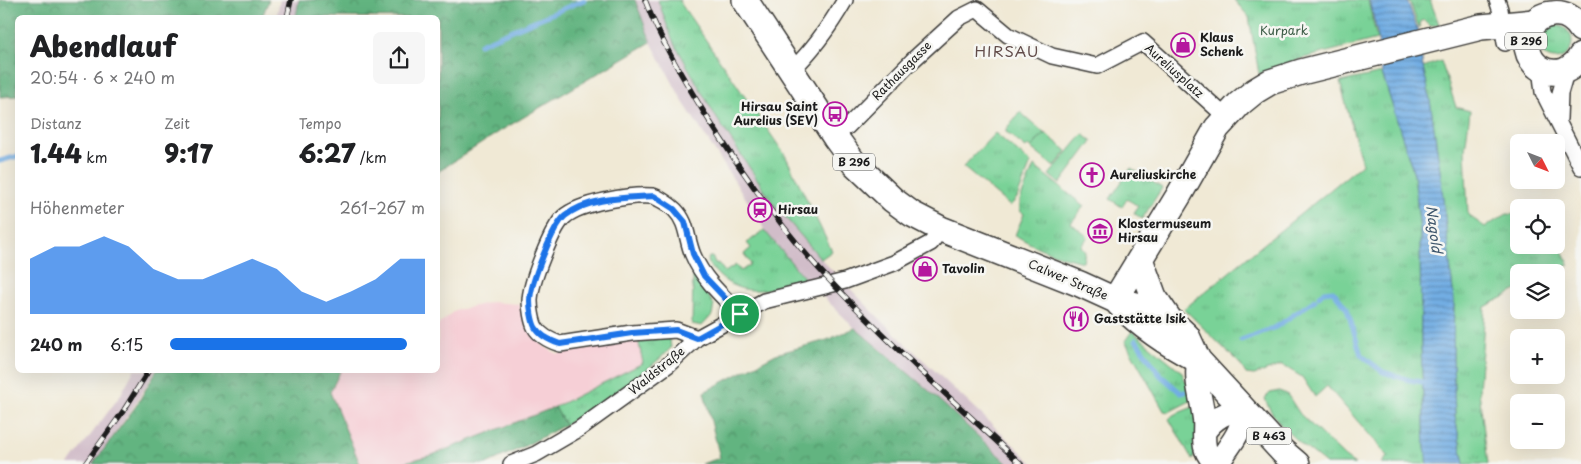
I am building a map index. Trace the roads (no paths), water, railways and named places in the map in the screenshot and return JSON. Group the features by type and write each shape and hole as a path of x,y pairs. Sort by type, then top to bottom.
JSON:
{"main road":[{"name":"Calwer Straße","path":"745,0 835,138 860,169 892,200 912,214 941,229 1080,284 1115,300 1179,195 1211,138 1226,117 1239,104 1270,82 1310,70 1445,37 1482,38 1519,47"},
{"name":"B 296","path":"1577,61 1554,72 1519,47 1534,22 1540,17 1556,13 1572,18 1581,29"},
{"path":"1140,259 1154,297 1170,320"},
{"name":"B 463","path":"1115,300 1144,307 1170,320 1187,336 1198,360 1283,452 1297,464"},
{"name":"B 463","path":"1115,300 1134,320 1178,350 1198,360"},
{"path":"1198,360 1196,374 1204,419 1205,446 1208,455 1215,464"},
{"path":"1205,430 1211,422 1221,415 1242,407 1242,424 1218,464"}],"street":[{"path":"791,71 806,57 833,21 845,0"},
{"path":"1497,0 1581,167"},
{"name":"Aureliusplatz","path":"959,18 977,9 1008,35 1052,56 1097,66 1143,42 1226,117"},
{"name":"Rathausgasse","path":"847,126 914,59 959,18"},
{"path":"1559,121 1560,93 1577,61"},
{"path":"697,338 676,330 632,333 560,344 540,333 534,326 530,301 548,243 564,217 585,206 605,200 654,196 674,209 685,222 693,254 704,276 740,314"},
{"name":"Waldstraße","path":"511,464 536,454 579,429 668,365 697,338 740,314 764,301 845,281 894,263 931,243 941,229"}],"water":[{"name":"Nagold","path":"1369,0 1407,0 1417,28 1440,170 1454,301 1455,417 1464,464 1428,464 1425,448 1421,344 1420,231 1414,174 1382,73 1377,32"}],"waterway":[{"path":"480,44 584,0"},
{"path":"0,161 15,157"},
{"path":"1319,296 1323,292 1333,291 1347,309 1361,355 1383,372 1409,380 1429,383"},
{"path":"1241,340 1276,327 1315,300"},
{"path":"1136,340 1160,375 1181,393 1185,392"}],"railway":[{"path":"288,15 291,0"},
{"path":"645,0 680,73 705,114 745,174 788,232 819,269 867,319 1021,464"},
{"path":"85,464 124,410 147,373"}],"place":[{"name":"Klaus Schenk","path":"1183,45"},
{"name":"Hirsau Saint Aurelius (SEV)","path":"835,114"},
{"name":"Aureliuskirche","path":"1092,175"},
{"name":"Hirsau","path":"760,210"},
{"name":"Klostermuseum Hirsau","path":"1100,231"},
{"name":"Tavolin","path":"925,269"},
{"name":"Gaststätte Isik","path":"1076,319"}],"district":[{"name":"HIRSAU","path":"1007,52"}],"park label":[{"name":"Kurpark","path":"1284,31"}]}
